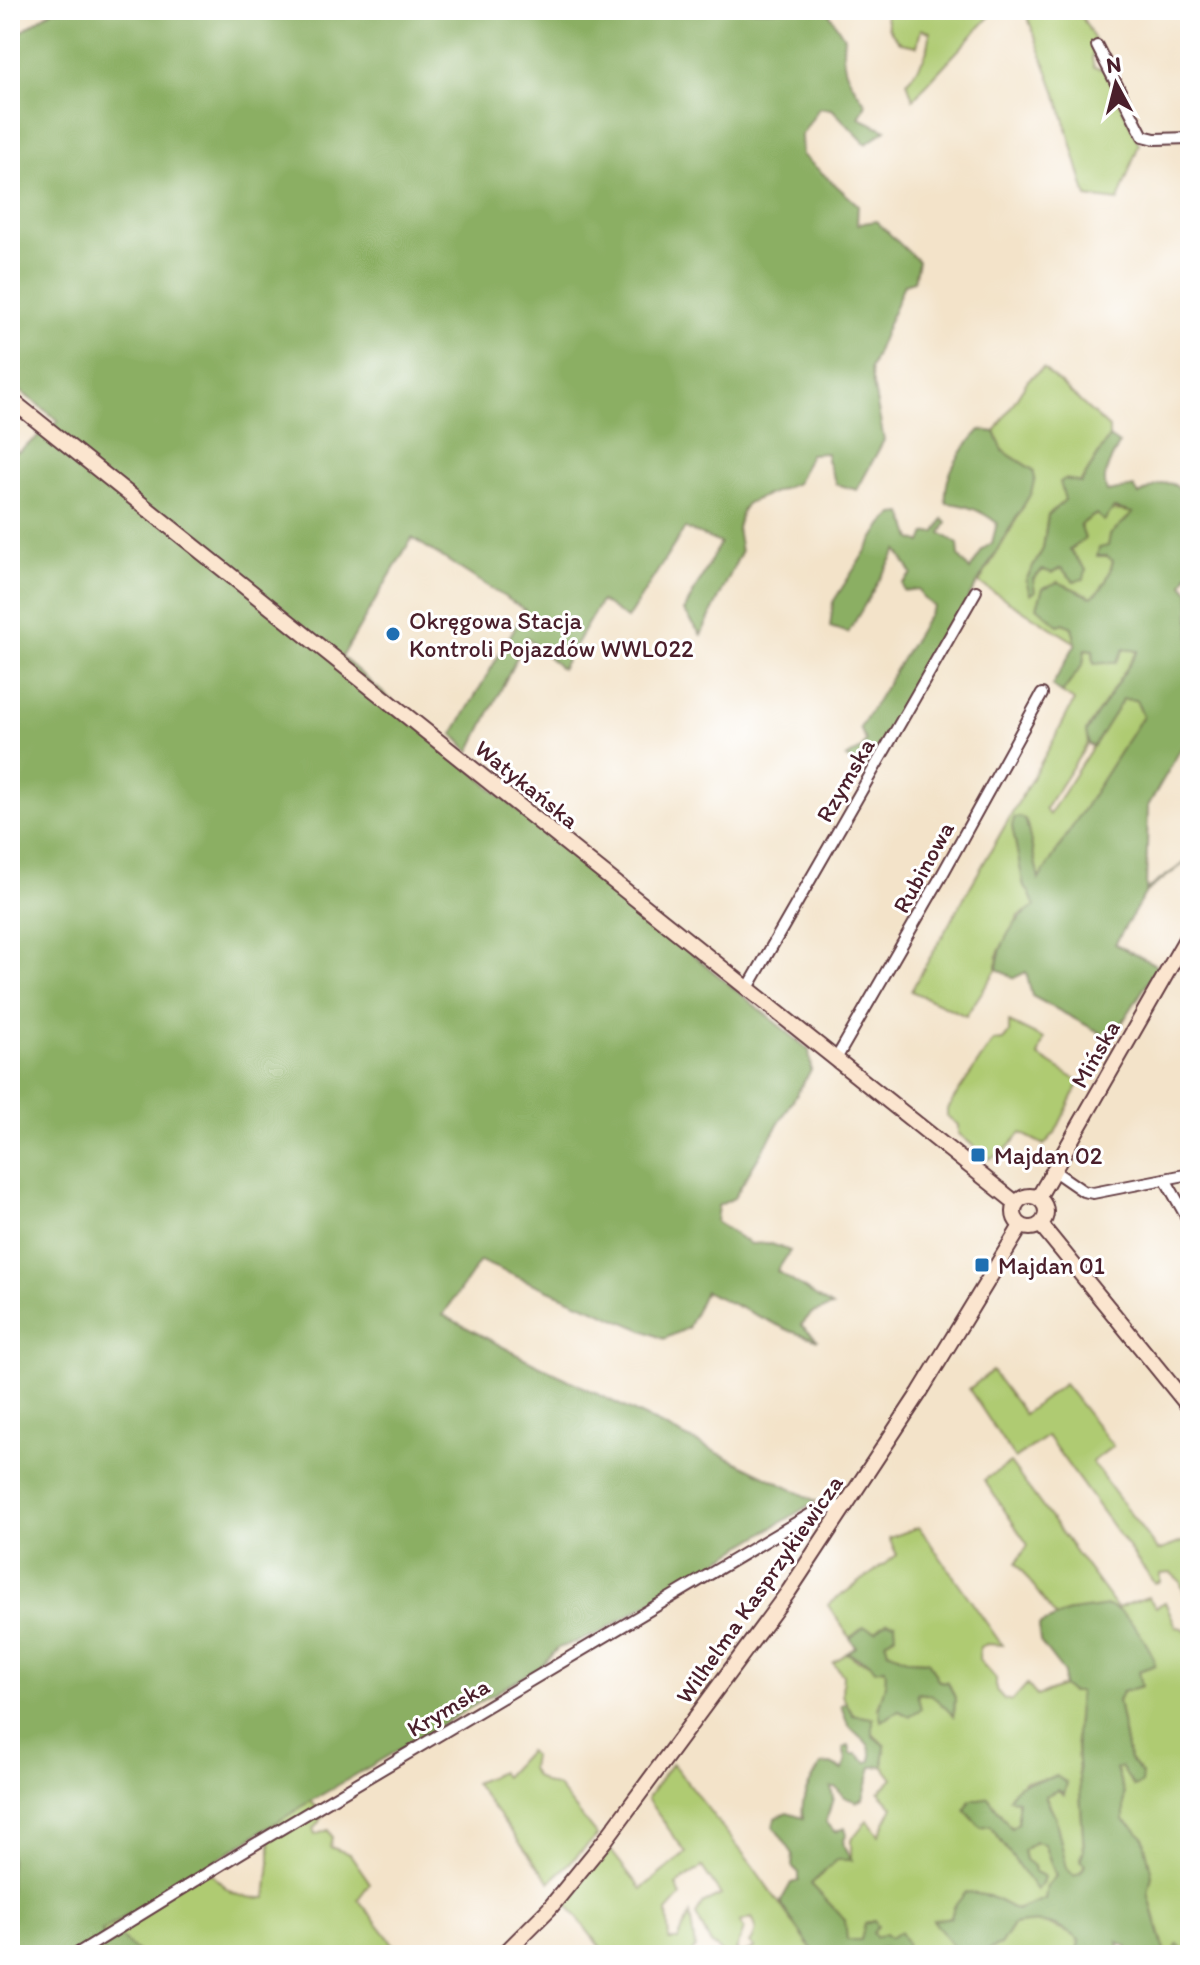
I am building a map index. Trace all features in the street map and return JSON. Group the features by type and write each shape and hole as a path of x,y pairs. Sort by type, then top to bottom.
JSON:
{"street":[{"path":"1097,46 1143,136 1155,139 1190,138"},
{"name":"Watykańska","path":"10,399 1016,1203"},
{"name":"Rzymska","path":"748,988 976,591"},
{"name":"Rubinowa","path":"836,1059 1042,694"},
{"name":"Mińska","path":"1038,1198 1190,932"},
{"path":"1054,1171 1083,1191 1093,1193 1190,1174"},
{"path":"1165,1179 1190,1223"},
{"path":"1026,1196 1038,1198 1046,1207 1047,1214 1041,1225 1031,1229 1021,1226 1014,1218 1016,1203 1026,1196"},
{"path":"1041,1225 1190,1408"},
{"name":"Wilhelma Kasprzykiewicza","path":"503,1955 549,1909 606,1839 789,1591 920,1392 1021,1226"},
{"name":"Krymska","path":"75,1955 242,1852 816,1511 846,1505"}],"green space":[{"path":"53,10 827,10 844,37 843,57 847,73 866,104 859,118 886,130 866,144 832,109 819,108 801,136 802,155 858,205 857,224 876,221 918,261 914,281 904,284 870,369 884,440 857,490 836,484 827,453 810,454 797,483 747,503 737,528 741,552 701,635 684,611 720,543 685,528 627,619 601,601 561,669 527,637 470,752 453,734 525,610 412,538 342,657 519,812 809,1050 811,1070 734,1198 718,1206 716,1222 750,1244 769,1243 790,1251 777,1271 832,1307 812,1313 801,1325 818,1340 790,1331 705,1291 688,1328 664,1339 480,1261 443,1315 816,1501 598,1634 558,1648 540,1667 311,1801 102,1931 105,1941 119,1936 141,1955 10,1955 10,445 18,452 59,421 10,383 10,40"},
{"path":"884,10 1000,10 990,16 913,99 907,82 923,59 930,32 921,29 917,46 901,43 889,29"},
{"path":"1025,10 1078,10 1096,42 1092,59 1094,67 1105,70 1139,144 1118,201 1087,197 1060,104"},
{"path":"1043,368 1109,428 1109,437 1080,483 1065,479 1065,500 1048,515 1043,549 1026,580 1033,579 1043,570 1061,568 1074,581 1086,570 1070,550 1085,539 1080,525 1106,511 1134,513 1111,535 1107,556 1113,560 1112,565 1106,581 1096,594 1092,597 1058,582 1064,623 1072,627 1076,643 979,583 1022,509 1033,480 1033,470 1003,451 995,432 1028,380"},
{"path":"980,430 995,432 1003,451 1033,470 1035,478 1031,493 866,770 846,758 861,749 866,741 860,728 934,606 923,598 919,589 904,591 902,584 912,574 897,550 848,633 830,627 833,602 883,524 894,514 903,513 912,539 922,543 926,533 936,532 943,519 947,523 941,533 958,544 959,556 970,570 983,549 992,543 997,523 973,509 946,503 946,492 950,472"},
{"path":"1109,437 1119,444 1106,473 1107,492 1134,487 1139,495 1168,483 1190,492 1190,570 1183,584 1190,592 1190,733 1148,806 1146,890 1190,859 1146,892 1115,944 1158,966 1112,1039 1032,996 1026,972 1014,978 997,969 1008,933 1035,906 1024,887 1012,826 1014,818 1021,817 1026,821 1039,879 1143,716 1136,700 1123,699 1094,746 1089,745 1086,732 1138,651 1124,649 1116,662 1094,664 1093,650 1085,649 1083,664 1062,693 1052,686 1076,643 1072,627 1064,623 1058,625 1037,607 1043,588 1058,582 1091,597 1100,590 1113,561 1107,556 1097,556 1099,548 1108,546 1110,535 1133,513 1114,508 1104,521 1096,514 1080,525 1085,539 1070,550 1086,570 1084,579 1074,581 1061,568 1052,573 1043,570 1033,579 1035,592 1030,594 1026,580 1043,549 1048,515 1065,500 1060,482 1065,479 1081,483"},
{"path":"1085,649 1093,650 1094,663 1124,649 1138,651 1086,731 1088,743 1045,809 1049,815 1123,699 1136,700 1143,716 1039,880 1026,821 1029,892 1035,906 1019,916 998,953 997,969 966,1016 911,991 1074,701 1062,693 1083,664"},
{"path":"1009,1022 1044,1039 1038,1056 1080,1082 1055,1133 1044,1145 1021,1133 1003,1153 989,1159 958,1133 958,1125 947,1116 947,1109 993,1041 1003,1040 1009,1033"},
{"path":"992,1371 1024,1414 1064,1384 1113,1446 1092,1462 1158,1551 1185,1541 1190,1546 1190,1610 1180,1581 1171,1573 1160,1574 1160,1582 1154,1583 1047,1436 1015,1459 969,1389"},
{"path":"1010,1463 1117,1608 1148,1597 1156,1607 1165,1602 1176,1626 1186,1630 1190,1641 1190,1955 1178,1945 1172,1954 1165,1951 1148,1893 1152,1875 1124,1820 1124,1793 1116,1768 1121,1766 1142,1774 1129,1759 1118,1701 1122,1692 1071,1611 1056,1617 1016,1563 1028,1545 984,1480"},
{"path":"919,1527 1002,1645 980,1647 979,1660 996,1679 996,1690 1004,1699 1012,1701 1027,1684 1037,1696 1063,1686 1071,1692 1079,1691 1076,1732 1085,1864 1074,1877 1067,1869 1055,1816 1045,1795 1058,1790 1063,1794 1056,1776 1024,1781 1018,1799 1018,1823 1011,1828 990,1826 1036,1889 1035,1872 1025,1860 1023,1851 1036,1842 1044,1844 1056,1877 1047,1886 1046,1899 1015,1910 989,1896 954,1907 951,1918 965,1955 873,1955 877,1949 885,1948 890,1938 876,1938 873,1933 861,1940 847,1940 811,1884 837,1860 851,1860 851,1840 867,1820 879,1835 893,1807 879,1792 893,1779 883,1766 885,1746 853,1715 842,1695 843,1675 833,1663 847,1653 857,1660 885,1667 888,1683 878,1708 916,1693 932,1695 954,1715 955,1698 948,1682 939,1681 928,1661 909,1660 888,1652 885,1640 887,1622 876,1631 864,1627 850,1638 828,1605 897,1555 889,1538"},
{"path":"1108,1606 1123,1614 1138,1630 1155,1665 1139,1671 1142,1686 1122,1692 1118,1701 1129,1759 1142,1774 1141,1784 1134,1787 1121,1767 1116,1769 1124,1793 1124,1820 1143,1836 1152,1875 1148,1893 1164,1951 1172,1954 1178,1944 1187,1955 1130,1955 1127,1947 1118,1942 1121,1955 1077,1955 1079,1940 1056,1926 1032,1922 1013,1925 1000,1945 977,1955 965,1955 954,1948 933,1920 951,1917 954,1907 966,1892 989,1896 1016,1910 1045,1899 1047,1886 1056,1876 1044,1844 1035,1842 1023,1851 1025,1860 1034,1866 1035,1872 1044,1876 1036,1890 990,1826 981,1828 965,1810 970,1800 988,1797 1011,1828 1018,1823 1018,1800 1009,1799 1017,1787 1056,1776 1067,1783 1064,1794 1058,1790 1045,1796 1055,1816 1067,1869 1074,1876 1085,1865 1080,1860 1084,1850 1076,1732 1079,1692 1071,1692 1063,1686 1064,1673 1040,1642 1039,1625 1071,1611"},
{"path":"887,1622 895,1623 896,1635 885,1641 888,1651 909,1660 928,1661 939,1681 948,1682 955,1698 954,1716 932,1695 917,1693 921,1709 909,1716 899,1711 881,1721 885,1668 875,1670 870,1663 847,1653 856,1647 850,1638 864,1627 876,1631"},
{"path":"846,1703 853,1715 873,1718 873,1736 885,1746 883,1766 872,1767 863,1799 857,1802 831,1788 833,1798 826,1822 835,1832 845,1828 847,1834 843,1844 852,1860 837,1860 811,1884 845,1920 847,1940 861,1940 865,1924 874,1921 878,1926 873,1933 876,1937 885,1934 890,1938 900,1932 907,1945 899,1955 890,1954 885,1948 877,1949 873,1955 816,1955 782,1906 781,1901 791,1883 799,1881 799,1873 792,1866 793,1854 774,1827 775,1818 787,1813 803,1818 804,1796 813,1778 821,1765 831,1764 843,1770 846,1760 843,1748 849,1746 851,1754 857,1754 866,1762 871,1761 868,1744 846,1720 841,1705"},
{"path":"528,1751 533,1756 531,1768 535,1776 558,1787 597,1836 550,1882 474,1783 500,1772 504,1777"},
{"path":"672,1763 752,1865 816,1955 726,1955 711,1944 696,1915 702,1904 721,1895 702,1867 676,1885 681,1896 667,1912 669,1940 678,1940 690,1914 695,1948 690,1955 606,1955 564,1900 609,1848 641,1889 686,1853 647,1799","holes":["752,1918 756,1931 750,1943 755,1948 743,1954 736,1951 744,1929 740,1922"]},
{"path":"311,1801 323,1815 313,1829 315,1835 328,1830 332,1837 330,1847 350,1854 370,1883 358,1899 402,1955 141,1955 105,1941 102,1931 205,1867 231,1892 245,1897 266,1898 270,1826"},
{"path":"1037,1920 1079,1940 1077,1955 977,1955 1000,1945 1013,1925"}],"place":[{"name":"Okręgowa Stacja Kontroli Pojazdów WWL022","path":"393,634"},
{"name":"Majdan 02","path":"978,1155"},
{"name":"Majdan 01","path":"982,1265"}]}
